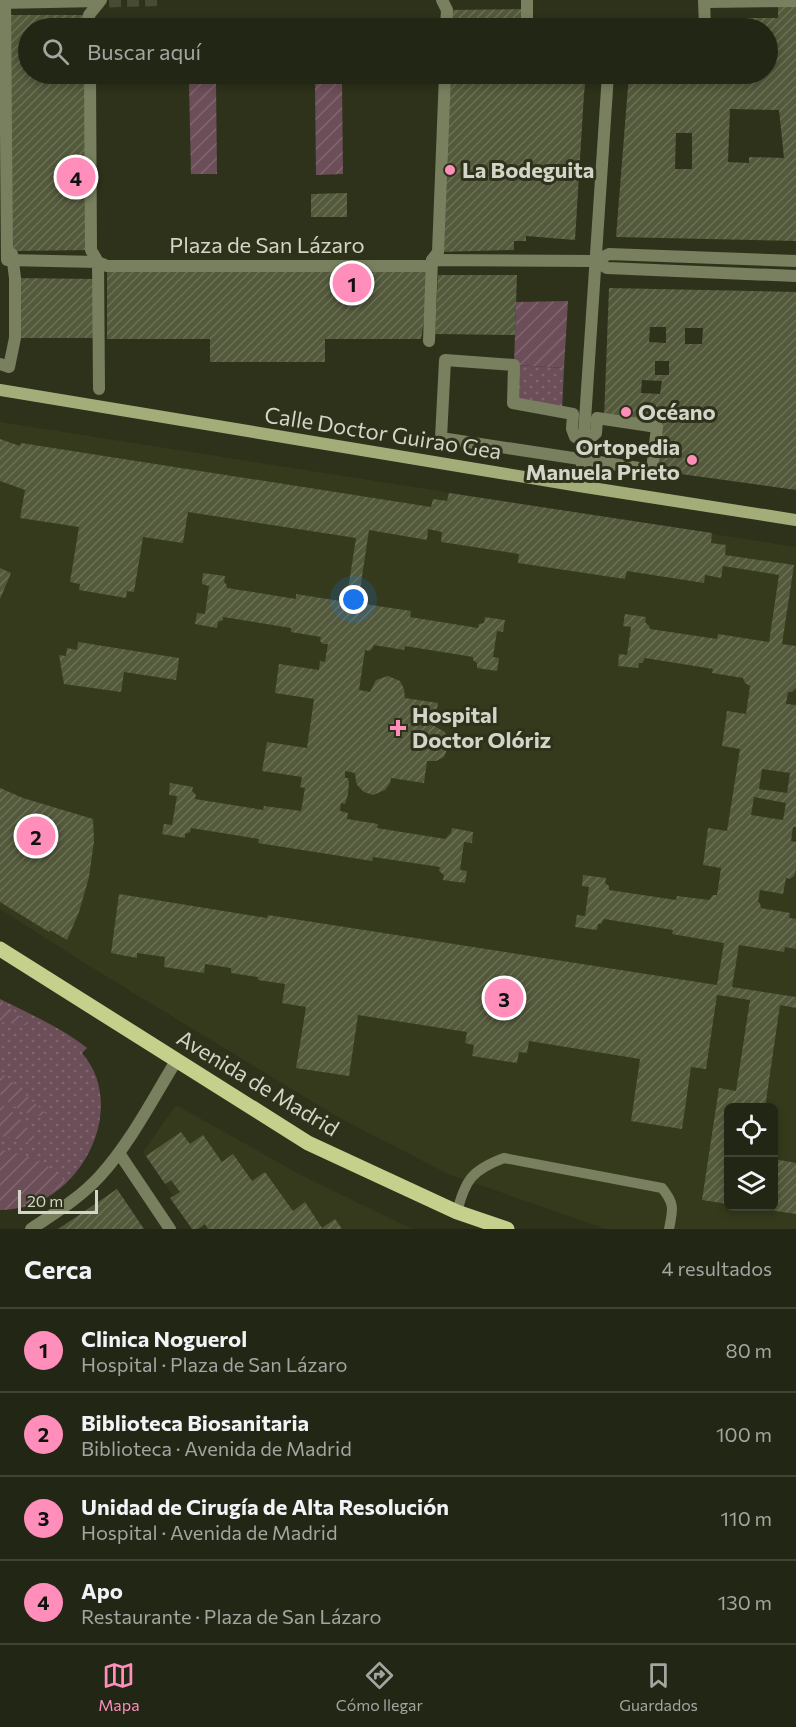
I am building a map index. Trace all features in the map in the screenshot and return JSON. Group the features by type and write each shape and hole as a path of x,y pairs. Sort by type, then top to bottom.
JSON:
{"main road":[{"name":"Avenida de Madrid","path":"0,949 308,1143 457,1212 507,1229"}],"street":[{"path":"0,364 9,367 15,338 10,260 3,246 3,3 100,0"},
{"path":"89,18 100,0"},
{"path":"442,0 447,10 447,18"},
{"path":"527,0 527,18"},
{"path":"705,18 704,1 796,1"},
{"path":"90,84 91,250 98,262 99,389"},
{"path":"429,341 432,260 438,252 445,84"},
{"path":"582,463 607,84"},
{"path":"595,261 609,254 796,261"},
{"name":"Plaza de San Lázaro","path":"10,260 98,262 107,266 431,266 432,260 595,261"},
{"path":"595,261 607,268 796,276"},
{"path":"445,360 514,364 513,403 573,414 572,429 575,437 583,440 591,438 596,433 597,418 657,426 652,470 582,463 441,438 445,360"},
{"name":"Calle Doctor Guirao Gea","path":"0,390 796,520"},
{"path":"31,1229 75,1199 99,1177 119,1153 176,1061"},
{"path":"119,1153 170,1229"}],"lane":[{"path":"457,1212 462,1191 468,1181 483,1166 504,1158 662,1188 672,1200 669,1229"}],"shaded area":[{"path":"189,84 216,84 217,174 191,174"},
{"path":"315,84 342,84 343,174 316,175"},
{"path":"568,301 564,368 514,365 516,302"},
{"path":"514,365 564,368 562,411 513,403"},
{"name":"Hospital Doctor Olóriz","path":"0,422 796,547 796,1229 606,1229 448,1174 336,1116 0,909"},
{"path":"0,999 56,1027 87,1048 82,1053 95,1073 100,1095 100,1118 94,1140 84,1161 70,1179 52,1194 32,1205 0,1210"},
{"path":"0,1000 32,1026 0,1022"},
{"path":"0,1072 49,1117 22,1111 0,1094"},
{"path":"0,1104 17,1116 40,1143 0,1136"},
{"path":"176,1105 301,1175 412,1229 196,1229 143,1152"},
{"path":"0,1150 21,1154 43,1163 66,1182 36,1202 19,1208 0,1210"}],"building":[{"path":"778,6 796,6 796,241 616,237 628,84 778,84","holes":["730,109 779,110 784,158 749,157 749,163 728,162","676,133 692,133 692,169 675,169"]},
{"path":"527,9 527,18 447,18 447,10"},
{"path":"10,15 89,15 89,18 18,18 18,84 90,84 91,250 12,251"},
{"path":"445,84 585,84 575,240 526,236 526,241 514,241 514,250 438,252"},
{"path":"347,193 347,217 311,217 311,194"},
{"path":"107,266 431,266 431,279 421,339 325,339 325,362 210,362 210,339 107,339"},
{"path":"438,275 517,275 515,335 435,334"},
{"path":"15,278 94,279 94,338 15,338"},
{"path":"609,288 796,292 796,490 652,470 657,427 604,419","holes":["650,327 666,327 666,343 649,342","685,328 703,328 702,344 685,344","655,361 669,361 669,375 655,375","642,380 662,381 660,394 641,393"]},
{"path":"0,439 20,446 21,443 431,507 433,499 447,501 449,493 712,533 711,543 726,545 725,555 794,565 782,644 796,646 796,688 788,692 786,704 796,705 796,827 793,827 791,841 796,842 796,867 795,875 790,879 786,878 783,894 760,890 758,902 761,908 790,913 789,918 796,919 796,949 785,947 784,952 739,945 732,987 796,997 796,1008 780,1005 766,1103 724,1103 724,1203 702,1200 719,1088 736,1091 750,1000 717,995 706,1069 691,1067 682,1129 631,1121 640,1059 529,1041 527,1053 519,1052 517,1063 472,1056 474,1045 465,1043 467,1032 358,1015 349,1076 296,1068 306,1007 282,1003 285,984 231,973 231,968 205,964 204,973 164,967 165,957 137,953 137,958 111,953 119,894 717,985 724,943 672,934 673,930 604,919 601,924 598,924 597,930 575,927 577,915 585,916 589,887 582,886 583,875 606,878 605,883 609,886 609,890 676,900 677,896 709,900 713,895 717,895 721,868 703,865 708,828 727,831 740,749 722,746 727,711 746,714 750,686 743,678 712,673 713,669 645,658 642,663 639,663 638,668 618,666 619,654 627,655 631,627 623,626 625,614 646,617 645,622 650,629 717,639 718,634 769,642 779,575 723,566 721,578 705,575 704,583 627,571 625,579 518,563 519,554 441,542 442,532 428,529 427,540 369,530 358,603 411,611 410,617 478,628 479,624 484,623 485,617 505,620 503,632 497,631 493,657 499,658 497,671 477,668 473,657 405,646 404,650 374,645 369,651 365,650 359,690 370,692 376,680 388,676 400,681 405,698 438,703 434,726 445,732 449,745 444,757 436,761 427,761 424,783 391,778 385,790 373,795 364,792 358,786 355,773 345,771 345,778 348,778 349,782 348,794 345,804 341,803 340,811 348,813 347,819 378,824 377,828 445,839 451,833 452,828 473,832 472,843 464,842 460,870 467,871 465,883 443,880 444,875 439,871 440,867 373,857 372,861 258,843 259,839 191,828 190,832 185,834 185,838 162,834 164,824 172,825 177,796 169,795 170,783 193,787 195,799 263,810 264,806 301,811 305,788 300,787 302,777 262,771 267,742 307,748 314,699 275,693 279,664 319,670 320,661 325,662 328,644 320,641 321,637 291,632 291,628 223,617 223,620 218,622 217,628 195,624 197,613 205,614 209,586 202,584 203,573 225,576 224,582 227,588 296,599 296,594 346,602 356,538 188,512 183,543 143,537 134,592 127,591 126,598 79,590 80,584 70,582 79,527 20,518 25,490 0,481","holes":["762,769 790,773 787,793 759,789","754,797 786,803 783,820 751,815"]},
{"path":"0,568 11,573 0,599"},
{"path":"78,642 179,658 176,680 124,672 121,692 64,684 59,655 66,656 67,648 77,650"},
{"path":"0,788 23,798 93,819 94,841 89,877 79,912 67,940 50,930 49,932 0,902"},
{"path":"181,1132 190,1144 203,1135 222,1162 233,1154 252,1181 265,1172 293,1211 305,1202 322,1228 335,1219 342,1229 208,1229 205,1224 198,1229 192,1229 170,1198 180,1192 171,1180 165,1184 146,1156"},
{"path":"778,1160 796,1163 796,1214 776,1211 778,1211"},
{"path":"117,1189 144,1229 58,1229 79,1215"}],"tunnel":[{"path":"91,2 159,0"}],"place":[{"name":"La Bodeguita","path":"450,170"},
{"name":"Apo","path":"76,177"},
{"name":"Clinica Noguerol","path":"352,283"},
{"name":"Océano","path":"626,412"},
{"name":"Ortopedia Manuela Prieto","path":"692,460"},
{"name":"Hospital Doctor Olóriz","path":"398,728"},
{"name":"Biblioteca Biosanitaria","path":"36,836"},
{"name":"Unidad de Cirugía de Alta Resolución","path":"504,998"}]}
